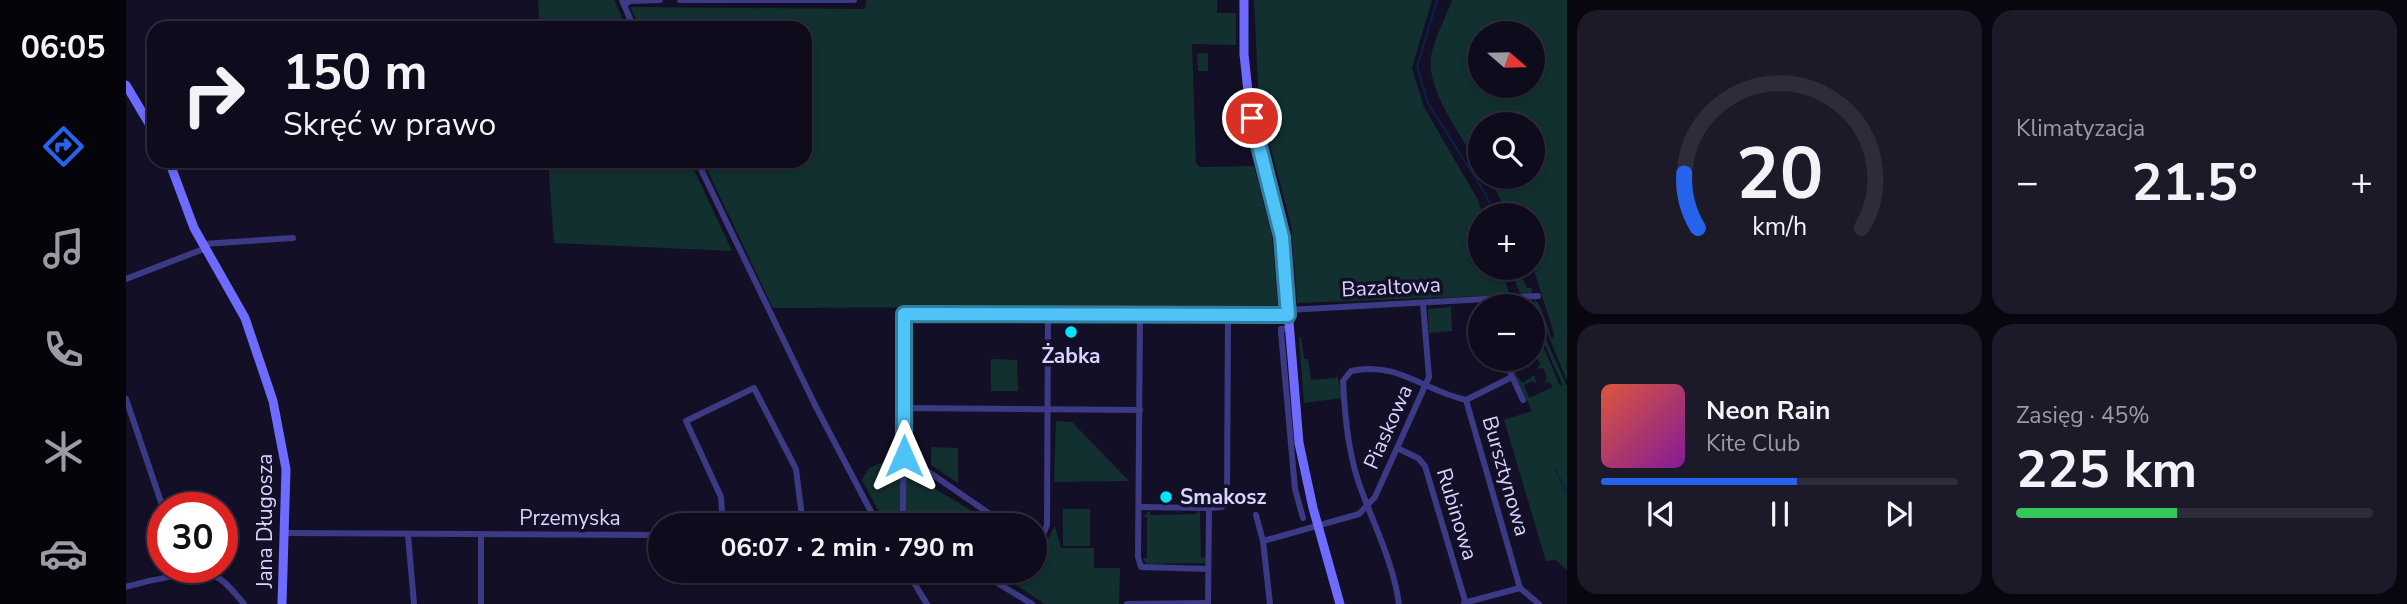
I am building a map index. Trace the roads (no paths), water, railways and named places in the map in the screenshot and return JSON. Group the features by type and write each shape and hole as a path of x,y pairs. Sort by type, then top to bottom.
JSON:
{"street":[{"path":"631,21 623,2 660,0"},
{"path":"680,0 853,0"},
{"path":"1244,0 1244,54 1249,101 1278,215 1299,443 1307,486 1340,604"},
{"path":"126,85 147,120"},
{"name":"Jana Długosza","path":"172,168 191,221 244,318 270,390 285,458 286,533 282,604"},
{"path":"700,168 816,407 872,513"},
{"path":"126,279 204,246 293,238"},
{"name":"Bazaltowa","path":"904,408 904,314 1228,314 1468,303"},
{"name":"Piaskowa","path":"1368,507 1425,386 1429,365 1423,304"},
{"path":"1047,526 1048,314"},
{"path":"1140,314 1138,557 1141,567 1208,569"},
{"path":"1139,506 1222,507 1227,499 1228,314"},
{"path":"1289,328 1281,329 1281,332 1295,489 1303,518"},
{"path":"1399,604 1374,516 1368,507 1351,456 1344,378 1351,371 1379,367 1466,400"},
{"name":"Bursztynowa","path":"1509,371 1523,400"},
{"name":"Bursztynowa","path":"1512,377 1466,400 1520,587"},
{"path":"722,513 721,498 686,421 754,388 796,469 802,513"},
{"path":"126,399 158,492"},
{"path":"902,513 904,408 1140,410"},
{"name":"Rubinowa","path":"1397,448 1418,458 1425,466 1464,604"},
{"path":"904,456 988,513"},
{"path":"1295,489 1307,486"},
{"path":"1263,541 1359,514 1368,507"},
{"path":"1129,603 1208,603 1209,508"},
{"path":"1256,516 1263,541 1270,604"},
{"name":"Przemyska","path":"286,533 648,535"},
{"path":"481,534 481,604"},
{"path":"408,535 414,604"},
{"path":"126,587 148,583"},
{"path":"222,583 244,604"},
{"path":"914,583 927,604"},
{"path":"997,583 1032,604"},
{"path":"1464,604 1520,587 1539,604"}],"waterway":[{"path":"1437,0 1417,67 1428,103 1489,203"},
{"path":"1555,469 1567,492"}],"place":[{"name":"Żabka","path":"1071,332"},
{"name":"Smakosz","path":"1166,497"}]}
